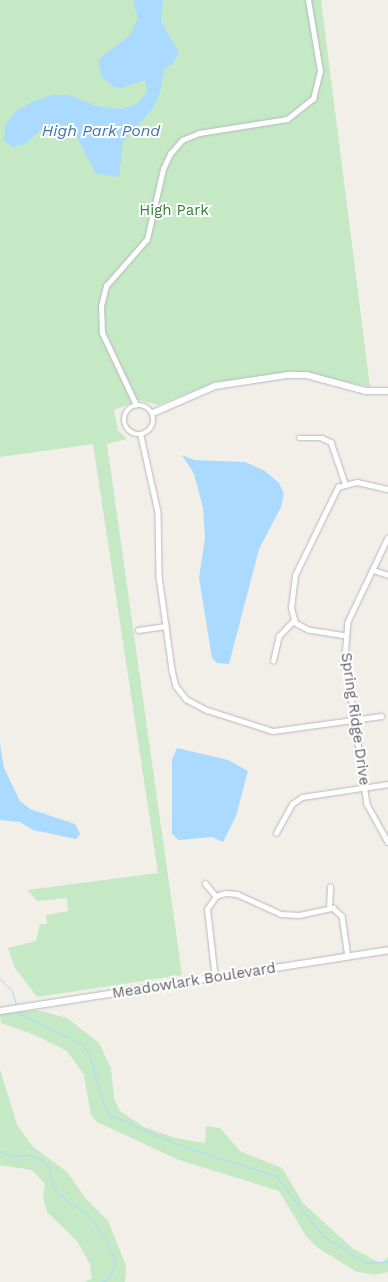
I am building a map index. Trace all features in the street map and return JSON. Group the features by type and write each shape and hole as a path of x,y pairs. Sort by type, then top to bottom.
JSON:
{"street":[{"path":"136,405 102,333 101,306 106,286 147,240 163,169 170,154 182,140 199,133 286,119 313,99 320,71 308,0"},
{"path":"153,412 215,386 288,376 306,375 366,391 388,391"},
{"path":"136,405 145,405 153,412 153,427 141,436 128,431 123,419 128,409 136,405"},
{"path":"141,436 158,512 158,576 176,686 186,699 207,710 274,731 380,716"},
{"path":"299,438 322,438 331,442 345,483"},
{"path":"346,636 305,629 294,620 291,608 294,575 331,497 345,483 366,483 388,489"},
{"name":"Spring Ridge Drive","path":"388,538 348,622 345,665 364,787 370,811 388,842"},
{"path":"373,570 388,575"},
{"path":"273,661 279,636 294,620"},
{"path":"138,630 166,626"},
{"path":"276,833 292,804 302,797 388,784"},
{"path":"205,883 216,896"},
{"path":"329,907 330,887"},
{"path":"215,978 207,916 209,905 216,896 233,893 272,912 288,915 329,907 342,916 348,957"},
{"name":"Meadowlark Boulevard","path":"0,1011 388,950"}],"green space":[{"name":"High Park","path":"0,0 321,0 370,387 295,371 213,383 158,405 139,400 114,410 118,430 127,439 107,444 182,975 37,997 15,968 8,948 36,941 40,924 47,924 46,915 68,911 67,898 37,901 27,890 158,873 93,444 0,457"},
{"path":"36,1010 67,1018 99,1043 111,1068 114,1099 120,1111 144,1127 175,1138 205,1143 206,1126 220,1128 240,1151 282,1168 303,1203 352,1248 380,1263 388,1257 388,1272 374,1275 355,1271 318,1248 306,1236 279,1191 179,1160 97,1122 91,1115 84,1075 67,1051 35,1035 1,1023 0,1014"},
{"path":"0,1069 17,1125 32,1146 67,1172 86,1199 108,1221 126,1266 125,1282 85,1282 92,1278 90,1264 77,1241 47,1212 43,1197 45,1184 32,1170 0,1165"}],"water":[{"name":"High Park Pond","path":"133,0 163,0 161,22 179,52 173,63 164,69 160,93 152,110 123,141 119,177 95,173 77,137 64,131 53,128 40,131 25,144 12,147 4,140 5,125 17,110 32,102 52,95 69,95 96,106 122,109 137,104 147,92 145,80 122,88 114,87 102,77 99,66 100,58 129,36 138,19"},
{"path":"182,455 194,460 245,462 265,471 279,483 284,494 281,507 259,549 229,664 217,663 212,658 199,578 205,538 203,508 194,474"},
{"path":"0,744 4,768 20,801 30,809 75,824 80,834 76,839 33,830 20,822 0,820"},
{"path":"177,748 228,760 248,771 236,816 223,842 212,837 179,840 172,834 172,760"}],"waterway":[{"path":"0,979 12,991 16,1004"},
{"path":"18,1013 82,1044 89,1054 104,1105 110,1115 182,1146 276,1176 322,1235 366,1263 388,1262"},
{"path":"0,1151 12,1156 31,1155 43,1161 49,1168 54,1188 69,1203 86,1212 106,1240 116,1264 109,1278 101,1282"}]}
